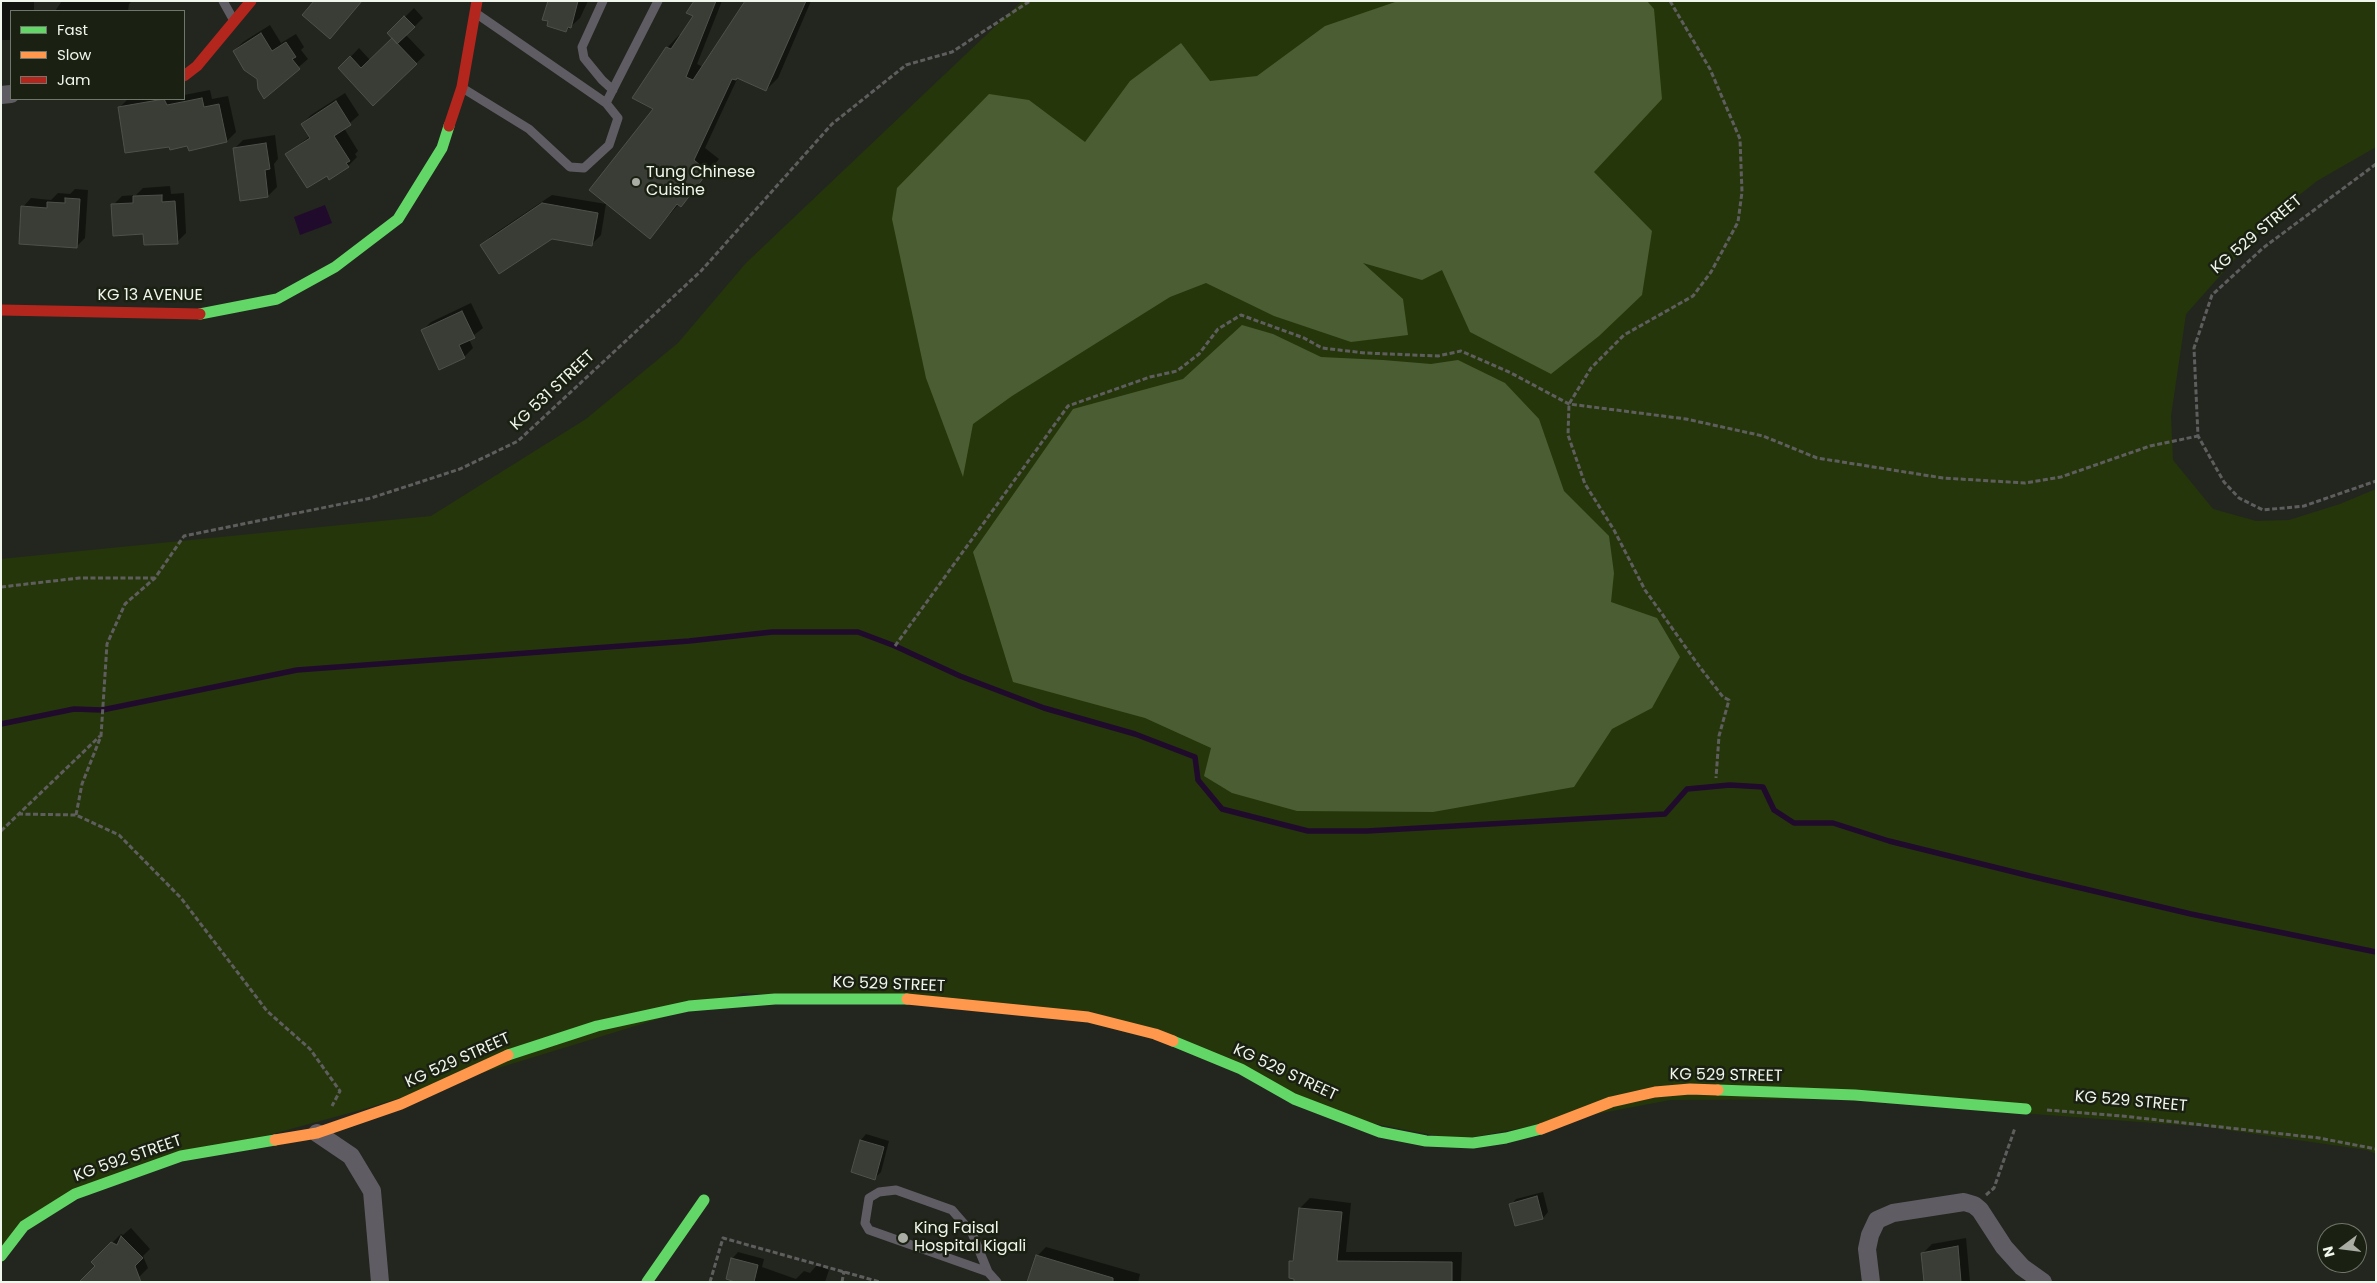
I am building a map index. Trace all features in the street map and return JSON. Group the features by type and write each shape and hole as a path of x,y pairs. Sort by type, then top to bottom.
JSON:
{"street":[{"path":"185,75 197,66 251,1"},
{"name":"KG 13 AVENUE","path":"1,310 203,314 278,299 335,267 398,219 442,148 462,87 477,1"},
{"name":"KG 529 STREET","path":"317,1132 401,1104 494,1060 597,1026 689,1006 775,999 917,999 1088,1017 1154,1034 1255,1076 1294,1099 1380,1132 1426,1141 1472,1143 1506,1138 1543,1128 1611,1102 1655,1092 1690,1089 1855,1095 2026,1109"},
{"path":"317,1132 351,1156 372,1191 380,1282"},
{"name":"KG 592 STREET","path":"1,1256 24,1226 75,1194 181,1156 317,1132"},
{"path":"647,1282 704,1200"},
{"path":"1871,1282 1868,1249 1870,1235 1877,1220 1893,1213 1964,1202 1974,1205 1980,1210 2004,1247 2022,1267 2043,1282"}],"lane":[{"path":"223,1 235,21"},
{"path":"603,1 582,46 584,58 613,90"},
{"path":"606,103 658,1"},
{"path":"462,87 529,129 570,167 584,168 609,145 618,118 606,103 475,13"},
{"path":"988,1272 869,1230 866,1223 869,1198 879,1192 896,1190 952,1210 972,1234 988,1272 997,1282"}],"path":[{"name":"KG 531 STREET","path":"76,815 82,784 101,736 107,644 125,604 155,578 184,536 371,498 460,469 518,441 701,271 832,124 906,66 952,52 1030,1"},
{"path":"1670,1 1710,69 1740,139 1742,192 1738,222 1711,272 1693,296 1624,335 1591,368 1568,404 1568,435 1585,484 1614,530 1645,590 1699,666 1724,697 1729,700 1719,736 1716,778"},
{"name":"KG 529 STREET","path":"2376,164 2263,248 2212,295 2194,348 2198,436 2224,482 2239,498 2263,510 2304,506 2376,480"},
{"path":"895,646 1068,406 1150,377 1177,371 1199,354 1218,329 1241,315 1304,338 1322,348 1365,353 1438,356 1461,352 1511,373 1568,404 1686,419 1763,436 1817,458 1857,466 1943,478 2025,483 2061,477 2150,446 2198,436"},
{"path":"1,587 79,578 155,578"},
{"path":"1,831 101,736"},
{"path":"18,814 76,815 119,835 181,898 267,1011 310,1050 340,1091 331,1108"},
{"path":"1974,1205 1994,1188 2008,1154 2017,1121 2026,1109"},
{"name":"KG 529 STREET","path":"2026,1109 2122,1116 2319,1138 2376,1149"},
{"path":"710,1282 723,1238 880,1282"},
{"path":"842,1282 844,1271"}],"green space":[{"path":"1022,1 2376,1 2376,147 2317,181 2274,215 2186,314 2171,416 2173,460 2213,509 2256,521 2289,520 2340,504 2376,489 2376,1154 2367,1150 2207,1127 1834,1099 1670,1100 1458,1140 1351,1119 1156,1040 1041,1010 743,993 364,1109 85,1185 1,1246 1,559 431,516 586,419 678,343 746,263"},
{"path":"1398,1 1647,1 1654,9 1662,99 1594,172 1652,231 1642,295 1599,336 1551,374 1470,332 1442,270 1422,280 1363,263 1403,299 1408,335 1351,342 1274,316 1206,283 1170,297 1012,396 973,424 963,477 926,378 892,219 897,188 989,94 1029,100 1085,142 1130,81 1181,43 1210,81 1257,76 1325,26"},
{"path":"1242,325 1273,334 1321,357 1431,364 1458,360 1505,383 1539,419 1564,491 1609,536 1614,573 1611,602 1657,618 1680,657 1652,708 1612,729 1574,787 1433,812 1297,811 1232,793 1204,776 1211,748 1145,718 1013,682 973,552 1073,409 1183,379"}],"shaded area":[{"path":"325,205 332,223 300,235 294,217"}],"building":[{"path":"314,1 362,1 330,39 302,15"},
{"path":"548,1 578,1 571,28 568,27 566,32 547,26 548,21 542,20"},
{"path":"694,1 716,1 686,77 693,80 745,1 806,1 766,91 737,78 736,80 732,79 694,160 708,172 681,207 677,204 650,239 589,190 653,109 632,98 666,47 671,49 693,16 686,13"},
{"path":"404,16 415,27 397,44 387,33"},
{"path":"261,33 272,51 286,42 296,57 292,59 300,69 264,99 258,89 257,79 244,70 233,51"},
{"path":"392,38 417,64 373,106 338,68 350,56 361,68"},
{"path":"202,98 204,107 219,104 227,142 189,151 187,146 170,150 169,147 125,153 118,107 158,100 164,100 167,105"},
{"path":"336,101 351,125 334,136 350,161 346,163 349,167 329,180 327,176 307,188 285,154 310,138 301,124"},
{"path":"266,143 270,169 265,170 268,197 240,201 233,148"},
{"path":"162,195 162,202 175,201 178,244 144,245 143,234 113,236 111,204 133,203 133,196"},
{"path":"65,198 80,199 77,248 19,244 21,206 47,208 47,202 65,203"},
{"path":"542,203 598,213 592,246 552,239 499,274 480,245"},
{"path":"462,311 475,338 459,345 465,358 439,370 421,330"},
{"path":"860,1140 884,1147 875,1180 851,1172"},
{"path":"1537,1196 1543,1219 1515,1226 1509,1204"},
{"path":"1299,1208 1342,1212 1337,1261 1452,1262 1452,1282 1294,1282 1294,1279 1289,1278 1289,1261 1293,1261"},
{"path":"121,1236 143,1258 135,1266 141,1282 79,1282 95,1266 91,1262 111,1242 117,1245"},
{"path":"1958,1246 1961,1282 1924,1282 1921,1253"},
{"path":"1036,1255 1113,1278 1113,1282 1027,1282"},
{"path":"731,1258 758,1265 754,1282 735,1282 726,1279"}],"waterway":[{"path":"1,724 74,709 102,710 297,670 689,641 772,632 858,632 895,646 960,676 1044,708 1135,734 1195,757 1198,780 1222,809 1308,831 1367,831 1665,814 1687,789 1730,785 1763,787 1774,810 1794,823 1833,823 1889,841 2030,876 2191,914 2376,952"}],"traffic: fast":[{"path":"200,314 277,299 335,267 398,219 442,148 449,126"},
{"path":"508,1055 597,1026 689,1006 775,999 907,999"},
{"path":"1173,1041 1241,1069 1294,1099 1380,1132 1426,1141 1473,1143 1506,1138 1541,1129"},
{"path":"1718,1090 1855,1095 2026,1109"},
{"path":"1,1256 24,1226 75,1194 181,1156 275,1140"},
{"path":"647,1282 704,1200"}],"traffic: slow":[{"path":"907,999 1088,1017 1155,1034 1173,1041"},
{"path":"275,1140 317,1133 401,1104 508,1055"},
{"path":"1541,1129 1611,1102 1655,1092 1690,1089 1718,1090"}],"traffic: jam":[{"path":"185,75 197,66 251,1"},
{"path":"449,126 462,87 477,1"},
{"path":"1,310 200,314"}],"place":[{"name":"Tung Chinese Cuisine","path":"636,182"},
{"name":"King Faisal Hospital Kigali","path":"903,1238"}]}
